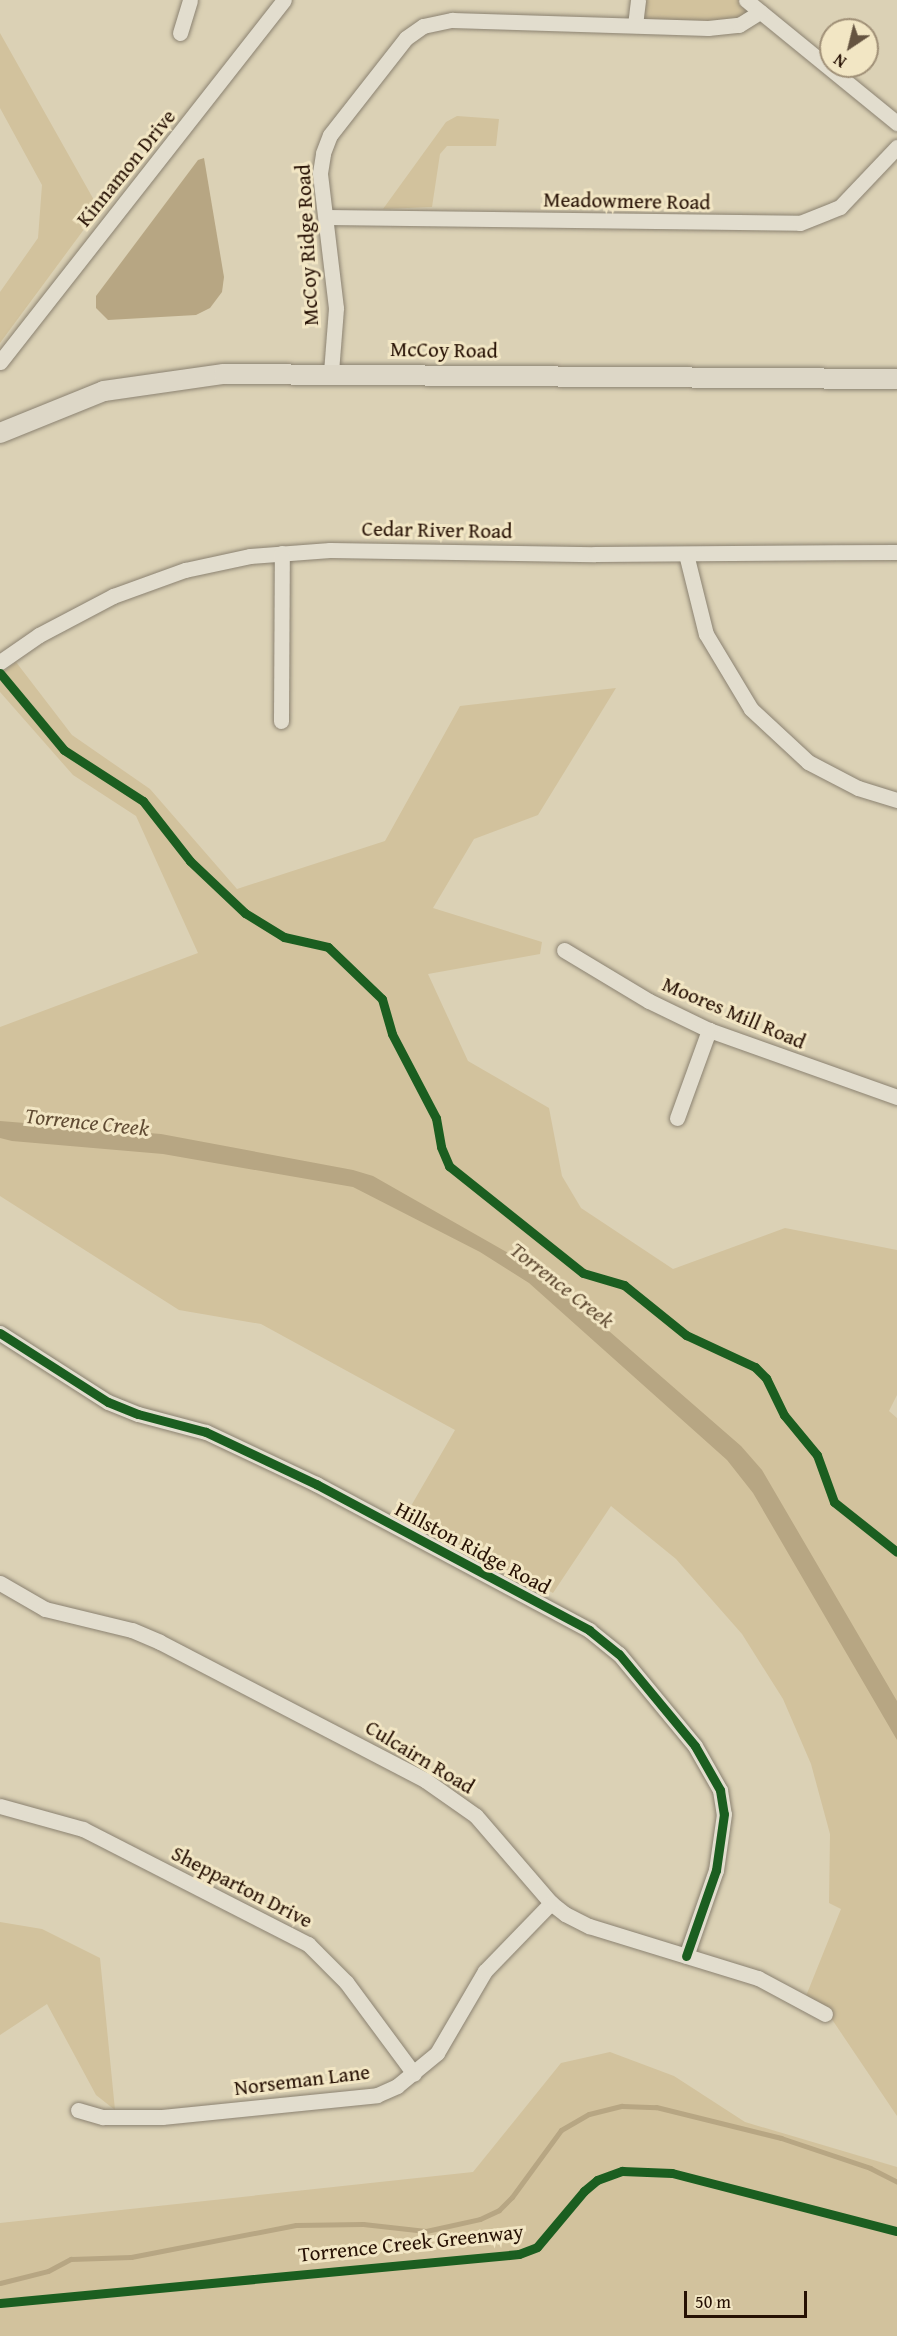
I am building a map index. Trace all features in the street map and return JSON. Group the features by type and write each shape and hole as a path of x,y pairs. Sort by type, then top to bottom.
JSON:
{"main road":[{"name":"McCoy Road","path":"0,433 94,395 143,384 224,374 331,372 897,379"}],"street":[{"path":"180,33 190,0"},
{"name":"Kinnamon Drive","path":"0,362 284,0"},
{"path":"635,25 638,0"},
{"path":"746,0 897,123"},
{"name":"McCoy Ridge Road","path":"331,372 336,308 320,173 330,135 406,38 423,26 452,20 708,28 739,25 760,12"},
{"name":"Meadowmere Road","path":"327,217 800,223 840,207 897,147"},
{"name":"Cedar River Road","path":"0,662 39,635 113,596 185,570 282,553 330,550 686,554 897,552"},
{"path":"281,721 282,553"},
{"path":"686,554 706,634 751,709 787,746 818,768 858,788 897,800"},
{"name":"Moores Mill Road","path":"564,950 649,1001 709,1030 897,1097"},
{"path":"677,1118 709,1030"},
{"name":"Hillston Ridge Road","path":"0,1333 108,1402 138,1414 206,1432 316,1484 580,1625 619,1654 695,1746 720,1790 724,1814 721,1842 686,1956"},
{"name":"Culcairn Road","path":"0,1582 45,1609 132,1630 160,1642 425,1780 476,1816 551,1903 589,1926 774,1985 825,2014"},
{"name":"Shepparton Drive","path":"0,1806 83,1829 308,1944 340,1974 414,2074"},
{"name":"Norseman Lane","path":"78,2110 103,2117 162,2117 376,2095 414,2074 442,2045 485,1971 551,1903"}],"shaded area":[{"path":"638,0 746,0 760,12 739,25 635,25"},
{"path":"0,33 99,209 0,343 0,292 38,238 42,185 0,108"},
{"path":"457,116 499,119 496,146 447,146 440,154 432,207 383,209 446,122"},
{"path":"204,158 224,277 222,292 210,308 196,315 108,320 96,308 96,296 198,160"},
{"path":"16,662 72,735 150,789 237,889 385,841 460,706 616,688 538,815 474,839 433,908 542,942 540,954 428,974 468,1061 549,1108 562,1176 581,1208 673,1269 785,1228 897,1250 897,1395 889,1411 897,1418 897,2116 823,2006 806,1996 841,1909 829,1903 830,1834 811,1764 783,1699 742,1634 676,1559 611,1506 553,1593 404,1518 455,1430 261,1324 179,1310 0,1196 0,1027 198,953 136,816 73,775 0,692 0,674"},
{"path":"0,1121 161,1134 353,1170 373,1176 540,1271 741,1446 762,1470 897,1701 897,1740 753,1493 727,1460 529,1283 480,1252 353,1187 163,1154 12,1141 0,1138"},
{"path":"0,1922 42,1929 100,1958 115,2110 96,2095 47,2004 0,2035"},
{"path":"610,2052 674,2076 745,2122 897,2167 897,2336 0,2336 0,2223 473,2172 561,2063"}],"waterway":[{"path":"0,2283 48,2271 71,2259 131,2257 296,2225 363,2224 426,2231 480,2219 499,2210 512,2197 561,2130 589,2114 622,2106 656,2107 781,2138 870,2168 897,2182"}],"cycle path":[{"path":"0,673 64,750 143,801 190,861 245,913 284,937 328,947 382,999 392,1034 436,1118 441,1147 449,1166 583,1273 624,1285 686,1335 755,1367 766,1378 784,1415 817,1455 834,1502 897,1552"},
{"path":"0,1333 108,1402 138,1414 206,1432 316,1484 589,1630 619,1654 695,1746 720,1790 724,1814 716,1870 686,1956"},
{"name":"Torrence Creek Greenway","path":"0,2303 519,2254 537,2247 584,2191 597,2180 622,2171 672,2173 897,2231"}],"water label":[{"name":"Torrence Creek","path":"87,1122"},
{"name":"Torrence Creek","path":"562,1285"}]}
